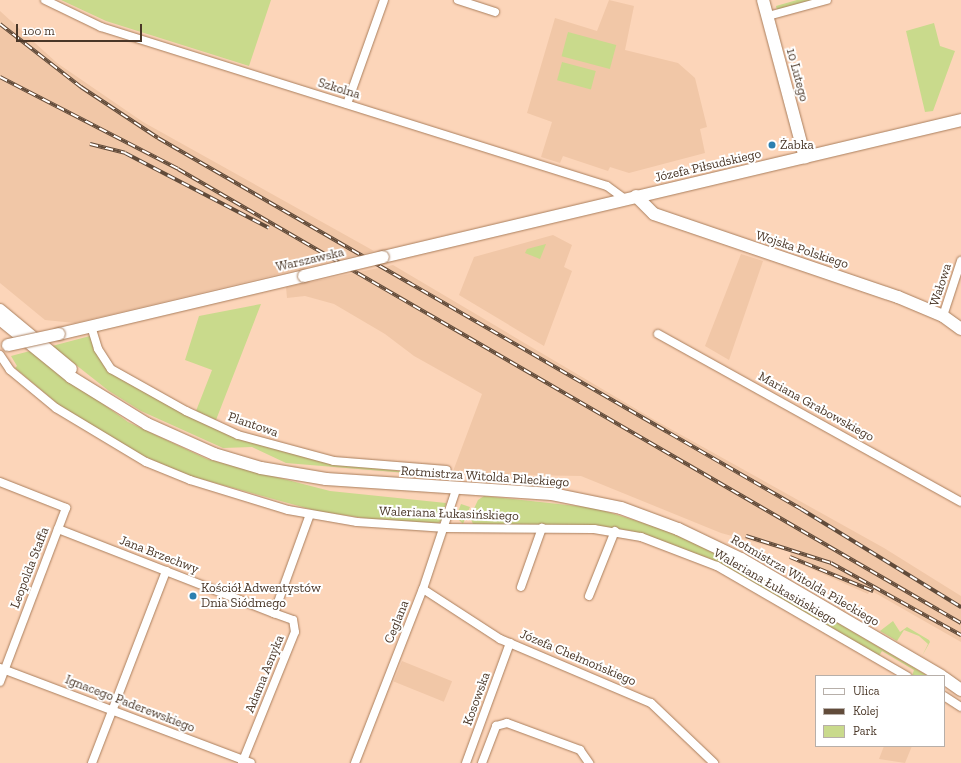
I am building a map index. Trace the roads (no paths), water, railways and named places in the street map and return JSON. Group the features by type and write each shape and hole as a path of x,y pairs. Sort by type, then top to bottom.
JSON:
{"main road":[{"name":"10 Lutego","path":"763,0 804,158"},
{"name":"Józefa Piłsudskiego","path":"631,198 961,120"},
{"name":"Warszawska","path":"4,346 631,198"},
{"name":"Wojska Polskiego","path":"631,198 654,214 898,297 943,316 961,329"},
{"name":"Rotmistrza Witolda Pileckiego","path":"0,310 97,393"},
{"name":"Rotmistrza Witolda Pileckiego","path":"0,319 71,378 186,443 261,468 326,479 577,498 621,508 678,529 741,560 939,675"},
{"path":"945,679 961,690"}],"street":[{"name":"Szkolna","path":"45,0 114,31 607,186 631,198"},
{"path":"347,104 384,0"},
{"path":"458,0 495,12"},
{"path":"768,16 827,0"},
{"name":"Wałowa","path":"943,316 961,261"},
{"name":"Plantowa","path":"91,326 98,349 111,369 186,411 238,435 334,461 447,470"},
{"name":"Mariana Grabowskiego","path":"658,334 961,502"},
{"name":"Waleriana Łukasińskiego","path":"0,355 10,370 56,408 146,462 231,494 310,514 357,522 446,528 542,528 615,531 713,564 905,675"},
{"name":"Leopolda Staffa","path":"0,482 66,508 2,669 0,682"},
{"name":"Ceglana","path":"355,763 446,528 457,488"},
{"path":"274,613 310,514"},
{"path":"521,587 542,528"},
{"name":"Jana Brzechwy","path":"58,529 274,613"},
{"path":"589,596 615,531"},
{"path":"92,763 166,571"},
{"name":"Józefa Chełmońskiego","path":"423,589 470,621 510,643 651,703 714,763"},
{"name":"Adama Asnyka","path":"245,762 295,632 293,620 274,613"},
{"name":"Kosowska","path":"466,763 510,643"},
{"name":"Ignacego Paderewskiego","path":"2,669 245,762"},
{"path":"945,697 961,707"},
{"path":"482,763 496,726 507,723 580,750 589,763"}],"railway":[{"path":"0,24 81,87 158,138 801,509 961,607"},
{"path":"0,77 178,169 961,623"},
{"path":"90,144 125,153 269,228"},
{"path":"746,536 831,563 961,635"},
{"path":"790,557 873,591"}],"place":[{"name":"Żabka","path":"772,145"},
{"name":"Kościół Adwentystów Dnia Siódmego","path":"193,596"}]}
